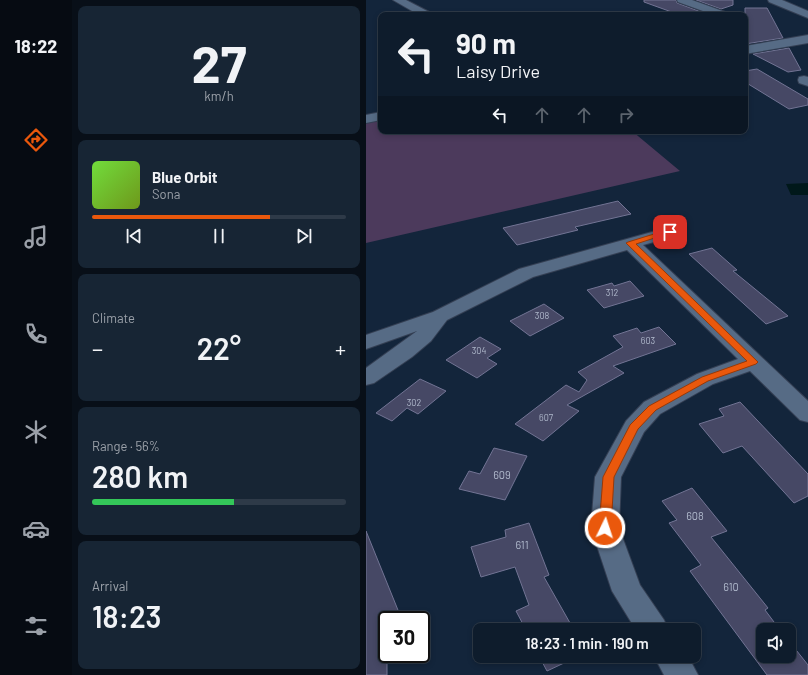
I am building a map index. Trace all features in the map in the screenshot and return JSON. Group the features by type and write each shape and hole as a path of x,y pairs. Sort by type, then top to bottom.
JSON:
{"street":[{"path":"399,0 421,12"},
{"path":"682,0 716,12"},
{"path":"773,0 808,15"},
{"path":"748,49 808,39"},
{"path":"366,119 378,117"},
{"path":"366,342 440,316 526,273 670,232"},
{"path":"630,243 808,414"},
{"path":"366,378 419,340 440,316"},
{"path":"649,623 628,591 605,528 608,477 634,427 652,408 705,379 753,362"},
{"path":"674,663 682,675"}],"shaded area":[{"path":"378,120 378,134 636,134 680,171 366,243 366,122"},
{"path":"808,183 808,195 791,195 786,184"}],"building":[{"path":"644,0 676,0 677,3 701,12 672,12 644,2"},
{"path":"696,0 733,0 733,5 721,9"},
{"path":"745,8 767,8 783,38 748,44 748,12 745,12"},
{"path":"789,48 801,70 788,72 753,54"},
{"path":"757,69 808,99 808,105 789,109 748,84 748,70"},
{"path":"618,201 631,214 575,227 578,230 517,245 503,228"},
{"path":"712,248 737,270 733,271 788,316 766,324 689,254"},
{"path":"630,281 644,296 604,308 587,290 612,283 614,286"},
{"path":"544,304 564,318 530,336 510,321"},
{"path":"659,327 676,344 613,366 624,373 567,405 579,411 543,441 515,424 566,385 579,392 587,380 578,372 623,347 613,336 637,328 641,333"},
{"path":"480,337 501,349 487,358 497,364 477,378 446,360"},
{"path":"420,379 446,391 418,414 407,408 392,421 376,413"},
{"path":"740,402 808,474 808,496 794,503 742,446 723,453 699,424 724,416 719,409"},
{"path":"494,448 527,456 505,500 459,489 469,471 480,474"},
{"path":"692,488 727,531 711,537 768,608 765,610 775,623 756,623 756,660 690,571 701,565 669,523 677,520 662,501"},
{"path":"529,523 549,575 544,577 570,623 522,623 516,611 529,605 515,567 481,577 471,547 506,537 505,530"},
{"path":"366,531 398,611 378,611 378,663 387,663 387,675 366,675"},
{"path":"796,650 808,665 808,675 767,675 758,663 796,663"},
{"path":"543,663 564,663 547,671"}],"route":[{"path":"605,528 608,477 634,427 652,408 705,379 753,362 630,243 670,232"}]}
